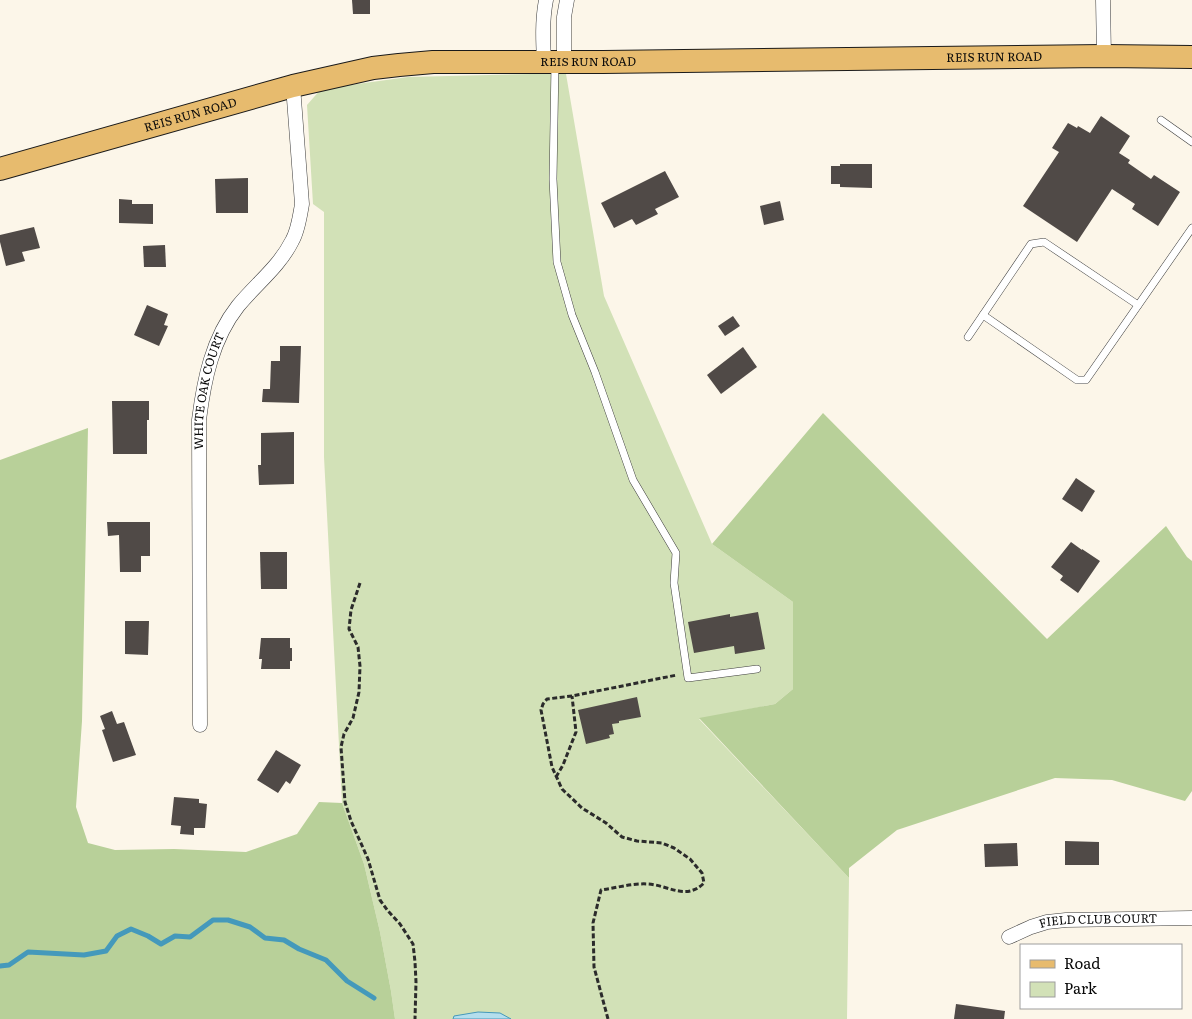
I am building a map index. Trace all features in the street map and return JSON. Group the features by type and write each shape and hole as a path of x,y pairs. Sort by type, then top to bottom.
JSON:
{"main road":[{"name":"REIS RUN ROAD","path":"0,169 293,86 399,64 433,62 1104,56 1192,57"}],"street":[{"path":"546,0 542,36 554,62"},
{"path":"554,62 567,0"},
{"path":"1103,0 1104,56"},
{"name":"WHITE OAK COURT","path":"200,725 199,420 202,394 214,349 224,327 238,306 278,263 293,240 302,204 293,86"},
{"name":"FIELD CLUB COURT","path":"1009,937 1047,922 1066,920 1192,918"}],"lane":[{"path":"554,62 553,179 557,262 572,315 634,480 676,553 674,583 688,678 757,669"},
{"path":"1161,120 1192,142"},
{"path":"983,315 1077,380 1086,380 1192,228"},
{"path":"968,337 1032,244 1044,242 1138,306"}],"path":[{"path":"360,583 351,610 349,629 358,646 360,666 359,692 353,718 344,734 341,747 345,802 351,821 368,859 380,900 400,924 413,944 415,1019"},
{"path":"608,1019 594,967 594,923 601,890 649,884 670,890 687,892 699,888 704,882 702,873 690,858 662,843 637,841 622,837 606,823 582,808 562,789 552,768 542,710 543,704 547,700 687,673"},
{"path":"556,777 563,765 576,732 572,696"}],"green space":[{"path":"566,74 604,296 712,544 793,602 793,689 775,704 699,719 849,878 847,1019 395,1019 380,932 364,864 342,803 324,457 324,212 313,204 307,105 321,89 408,77"},
{"path":"823,413 1047,639 1166,526 1187,557 1192,561 1192,791 1185,801 1112,780 1055,778 897,830 849,868 849,878 699,718 775,704 793,689 793,602 712,544"},
{"path":"88,428 82,721 76,807 88,843 115,850 174,849 246,852 297,834 319,802 342,803 364,864 380,932 395,1019 0,1019 0,460"}],"water":[{"path":"478,1012 500,1013 511,1019 453,1019 454,1016"}],"building":[{"path":"352,0 370,0 370,14 353,14"},
{"path":"1101,116 1130,136 1119,153 1130,160 1128,163 1151,179 1154,175 1180,192 1158,226 1132,209 1135,204 1112,189 1077,242 1023,206 1059,152 1052,148 1068,123 1090,133"},
{"path":"840,164 872,164 872,188 840,187 840,184 831,184 831,166 840,166"},
{"path":"665,171 679,197 655,209 658,214 636,225 632,219 614,228 601,203"},
{"path":"248,178 248,213 216,213 215,179"},
{"path":"119,199 132,200 132,204 153,204 153,224 119,223"},
{"path":"780,201 784,220 764,225 760,206"},
{"path":"34,227 40,248 22,252 25,261 6,266 0,235"},
{"path":"165,245 166,267 144,267 143,246"},
{"path":"147,305 168,314 164,325 168,326 159,346 134,335"},
{"path":"733,316 740,326 725,336 718,326"},
{"path":"280,346 301,346 299,403 262,402 263,389 270,389 271,361 280,361"},
{"path":"743,347 757,367 721,394 707,375"},
{"path":"112,401 149,401 147,454 113,454"},
{"path":"294,432 294,484 259,485 258,465 261,465 261,433"},
{"path":"1076,478 1095,491 1082,512 1062,499"},
{"path":"107,522 150,522 150,556 141,556 141,572 120,572 119,535 108,536"},
{"path":"1071,542 1100,561 1078,593 1060,580 1063,576 1051,567"},
{"path":"260,552 287,552 287,589 261,589"},
{"path":"758,612 765,649 735,654 734,646 694,653 688,622 730,614 730,617"},
{"path":"125,621 149,621 148,655 125,654"},
{"path":"261,638 290,638 292,661 290,661 290,669 261,669 262,659 259,659"},
{"path":"637,697 641,717 612,724 614,734 609,735 610,738 586,744 578,710"},
{"path":"112,711 117,724 124,722 136,755 113,762 102,730 105,729 100,716"},
{"path":"276,750 301,765 290,784 286,781 278,793 257,780"},
{"path":"174,797 199,799 199,803 207,804 205,828 194,828 194,835 180,834 181,826 171,825"},
{"path":"1065,841 1099,842 1099,865 1065,865"},
{"path":"1017,843 1018,866 985,867 984,844"},
{"path":"956,1004 1005,1011 1004,1019 954,1019"}],"waterway":[{"path":"0,966 9,965 28,952 84,955 106,951 117,936 131,929 161,944 175,936 190,937 213,920 228,920 250,927 265,938 284,940 299,949 326,960 347,981 374,998"}]}
